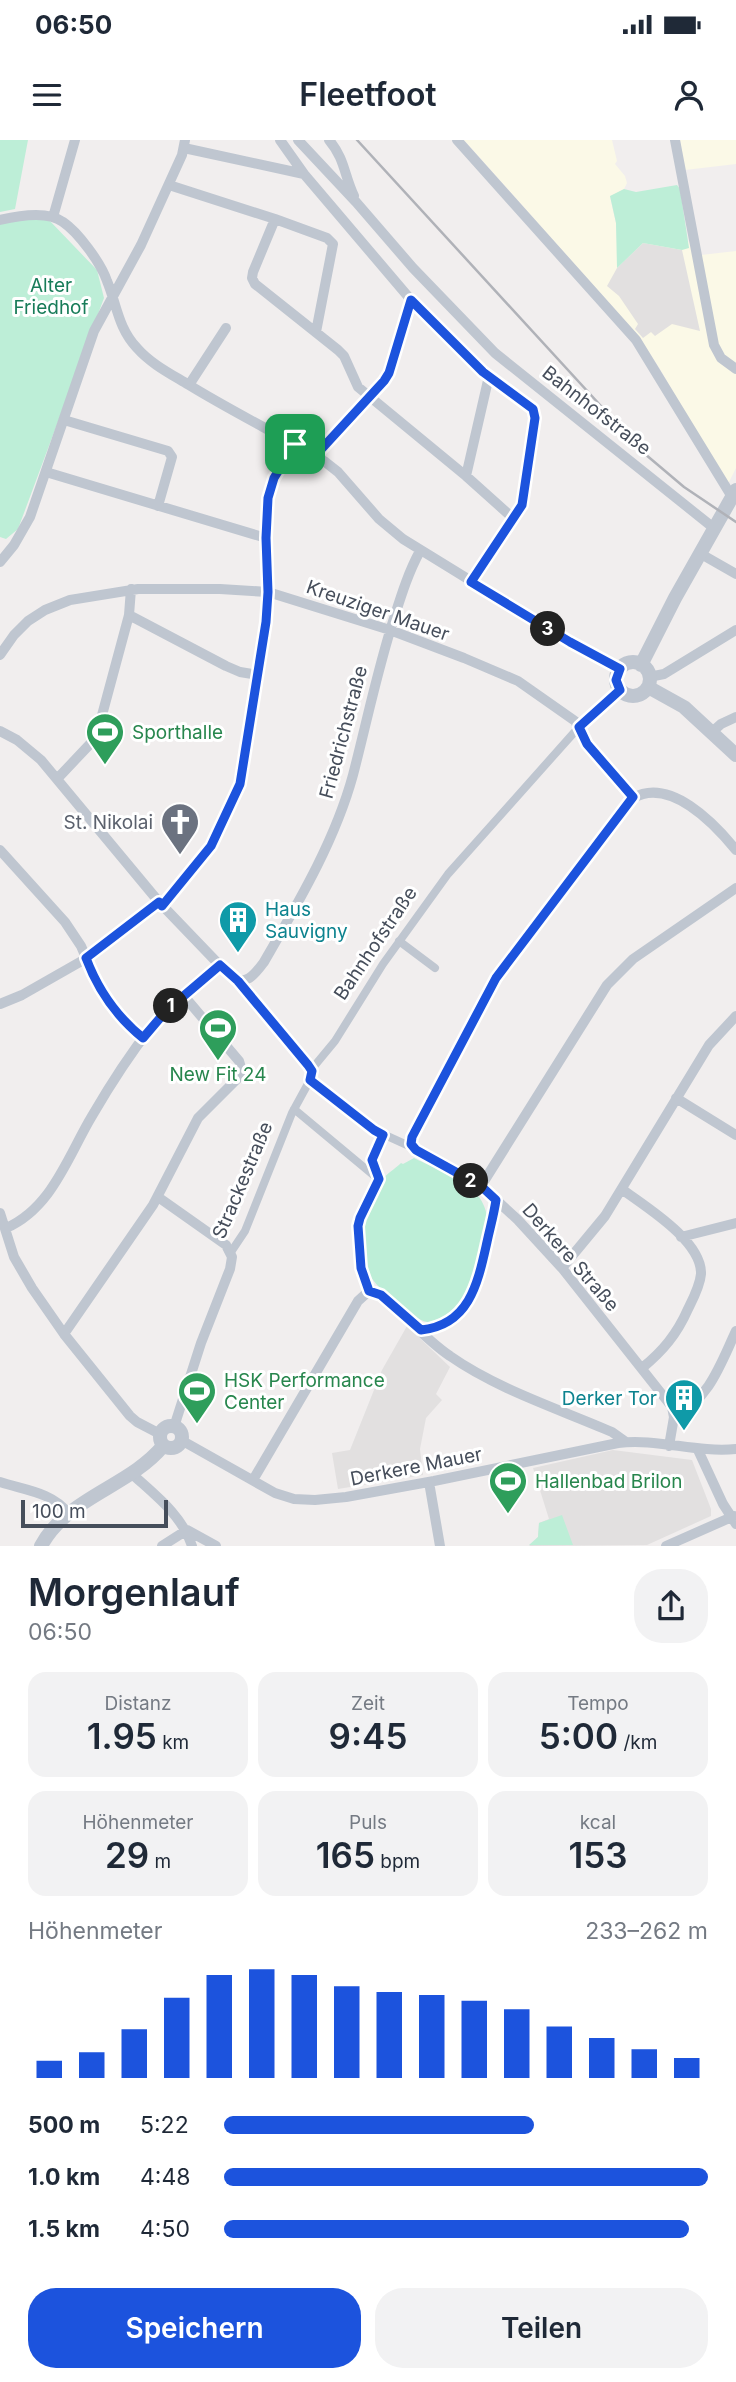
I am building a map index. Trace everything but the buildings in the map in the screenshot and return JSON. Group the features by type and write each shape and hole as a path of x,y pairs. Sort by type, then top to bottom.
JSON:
{"street":[{"path":"53,217 75,140"},
{"path":"280,140 304,174 411,300 489,376 533,409 535,418 523,500 514,519 471,582"},
{"name":"Bahnhofstraße","path":"298,140 495,353 715,529"},
{"name":"Bahnhofstraße","path":"329,140 342,157 353,199"},
{"path":"457,140 632,334 734,493 675,598 646,676 640,695 633,696 620,690 616,680 620,669 628,664 646,676 736,755"},
{"path":"675,140 714,345 721,358 736,369"},
{"path":"0,562 25,525 94,331 141,245 185,144 304,174"},
{"path":"169,185 327,238 333,244 316,332"},
{"path":"0,220 53,217 68,226 104,272 119,321 136,348 189,385 295,444 338,472 379,519 420,551 570,642 620,669"},
{"path":"275,219 252,278 255,284 342,353 355,384 514,519"},
{"path":"315,456 389,373 411,300"},
{"path":"189,385 226,328"},
{"path":"466,476 489,376"},
{"path":"64,420 168,451 172,457 158,506"},
{"path":"0,1004 22,995 86,958 160,904 211,846 242,778 268,592 266,536 270,489 295,444"},
{"path":"46,472 266,536"},
{"name":"Friedrichstraße","path":"238,981 249,979 264,962 330,838 353,776 390,630 407,577 420,551"},
{"path":"701,554 736,574"},
{"path":"57,779 96,736 129,615 131,589"},
{"name":"Kreuziger Mauer","path":"0,655 23,626 45,610 70,600 131,589 268,592 390,630 518,681 573,719 587,744 633,797"},
{"path":"129,615 226,666 258,675"},
{"path":"646,676 664,674 736,629"},
{"name":"Bahnhofstraße","path":"311,1070 335,1041 362,995 456,864 579,727 620,690"},
{"path":"712,732 723,722 736,717"},
{"path":"0,731 31,751 57,779 160,904 238,981 311,1070"},
{"path":"411,1144 412,1137 496,978 633,797 654,792 678,798 736,849"},
{"path":"0,850 54,909 78,941 94,976 119,1018 143,1038"},
{"path":"481,1186 606,986 633,959 736,888"},
{"path":"399,941 435,968"},
{"path":"6,1228 28,1216 48,1194 92,1116 143,1038 166,1011 220,965"},
{"path":"64,1334 158,1197 195,1123 242,1071 239,1061 184,996"},
{"path":"562,1268 623,1190 715,1037 736,1016"},
{"name":"Strackestraße","path":"178,1433 201,1343 230,1269 231,1252 245,1231 294,1109 310,1080 311,1070"},
{"name":"Derkere Straße","path":"310,1080 374,1130 407,1145 411,1144 416,1150 481,1186 562,1268 672,1407 674,1417"},
{"path":"676,1098 736,1135"},
{"path":"294,1109 379,1179"},
{"path":"369,1291 361,1268 358,1226 379,1179 372,1160 383,1135"},
{"path":"623,1190 665,1221 681,1237 699,1264 699,1282 675,1335 642,1368"},
{"path":"158,1197 226,1245 231,1252"},
{"path":"421,1330 443,1325 459,1314 468,1303 477,1285 496,1200"},
{"path":"0,1213 21,1271 64,1334 134,1420 174,1448 178,1433"},
{"path":"681,1237 736,1223"},
{"path":"369,1291 381,1295 443,1352 469,1368 612,1432 626,1442"},
{"path":"253,1480 358,1301 369,1291"},
{"path":"669,1446 674,1417 688,1409 709,1388 736,1331"},
{"name":"Derkere Mauer","path":"178,1433 253,1480 287,1497 315,1500 362,1495 626,1442 698,1450 730,1450"},
{"path":"41,1545 51,1529 68,1513 150,1460 162,1440"},
{"path":"666,1545 734,1518 698,1450"},
{"path":"132,1474 179,1520 187,1530 192,1545"},
{"path":"0,1482 49,1497 68,1513"},
{"path":"429,1482 440,1545"},
{"path":"162,1545 187,1530"},
{"path":"187,1530 216,1545"}],"shaded area":[{"path":"464,140 612,140 617,161 615,164 627,183 624,189 610,197 616,223 618,267 643,243 689,248 687,240 701,255 736,251 736,468 727,486 637,334"},
{"path":"680,140 736,140 736,164 685,170"},
{"path":"643,243 682,250 700,331 672,324 655,336 651,332 643,338 635,329 638,324 619,296 607,286 617,268"},
{"path":"407,1326 450,1367 436,1394 442,1400 426,1418 420,1449 423,1475 338,1489 332,1453 350,1450 382,1370"},
{"path":"613,1450 692,1460 711,1509 711,1516 647,1545 529,1546 538,1537 539,1523 549,1519 533,1468"}],"green space":[{"path":"0,140 28,140 15,209 0,212"},
{"path":"677,185 680,189 689,248 682,250 643,243 617,268 616,223 610,196 624,189 636,192"},
{"name":"Alter Friedhof","path":"49,220 97,270 104,298 18,529 6,539 0,537 0,223"},
{"path":"414,1158 465,1184 480,1198 487,1215 483,1247 467,1293 450,1316 433,1323 413,1316 380,1288 365,1266 363,1254 364,1228 376,1190 382,1180 401,1163"},
{"path":"562,1515 573,1545 529,1545 538,1537 539,1523"}],"railway":[{"path":"357,140 645,454 684,487 736,522"}],"place":[{"name":"Sporthalle","path":"105,766"},
{"name":"St. Nikolai","path":"180,856"},
{"name":"Haus Sauvigny","path":"238,954"},
{"name":"New Fit 24","path":"218,1062"},
{"name":"HSK Performance Center","path":"197,1425"},
{"name":"Derker Tor","path":"684,1432"},
{"name":"Hallenbad Brilon","path":"508,1515"}],"route":[{"path":"411,300 472,362 534,412 522,505 471,582 620,669 616,680 620,690 579,727 587,744 633,797 496,978 411,1141 416,1150 481,1186 496,1200 477,1285 468,1303 459,1314 443,1325 429,1329 421,1330 381,1295 369,1291 361,1268 358,1226 379,1179 371,1163 383,1135 310,1080 312,1071 308,1065 246,994 238,981 231,978 220,965 173,1004 143,1038 119,1018 86,958 159,902 162,906 170,898 211,846 238,791 266,622 268,498 274,478 295,444 315,456 384,381 389,373 411,300"}]}
